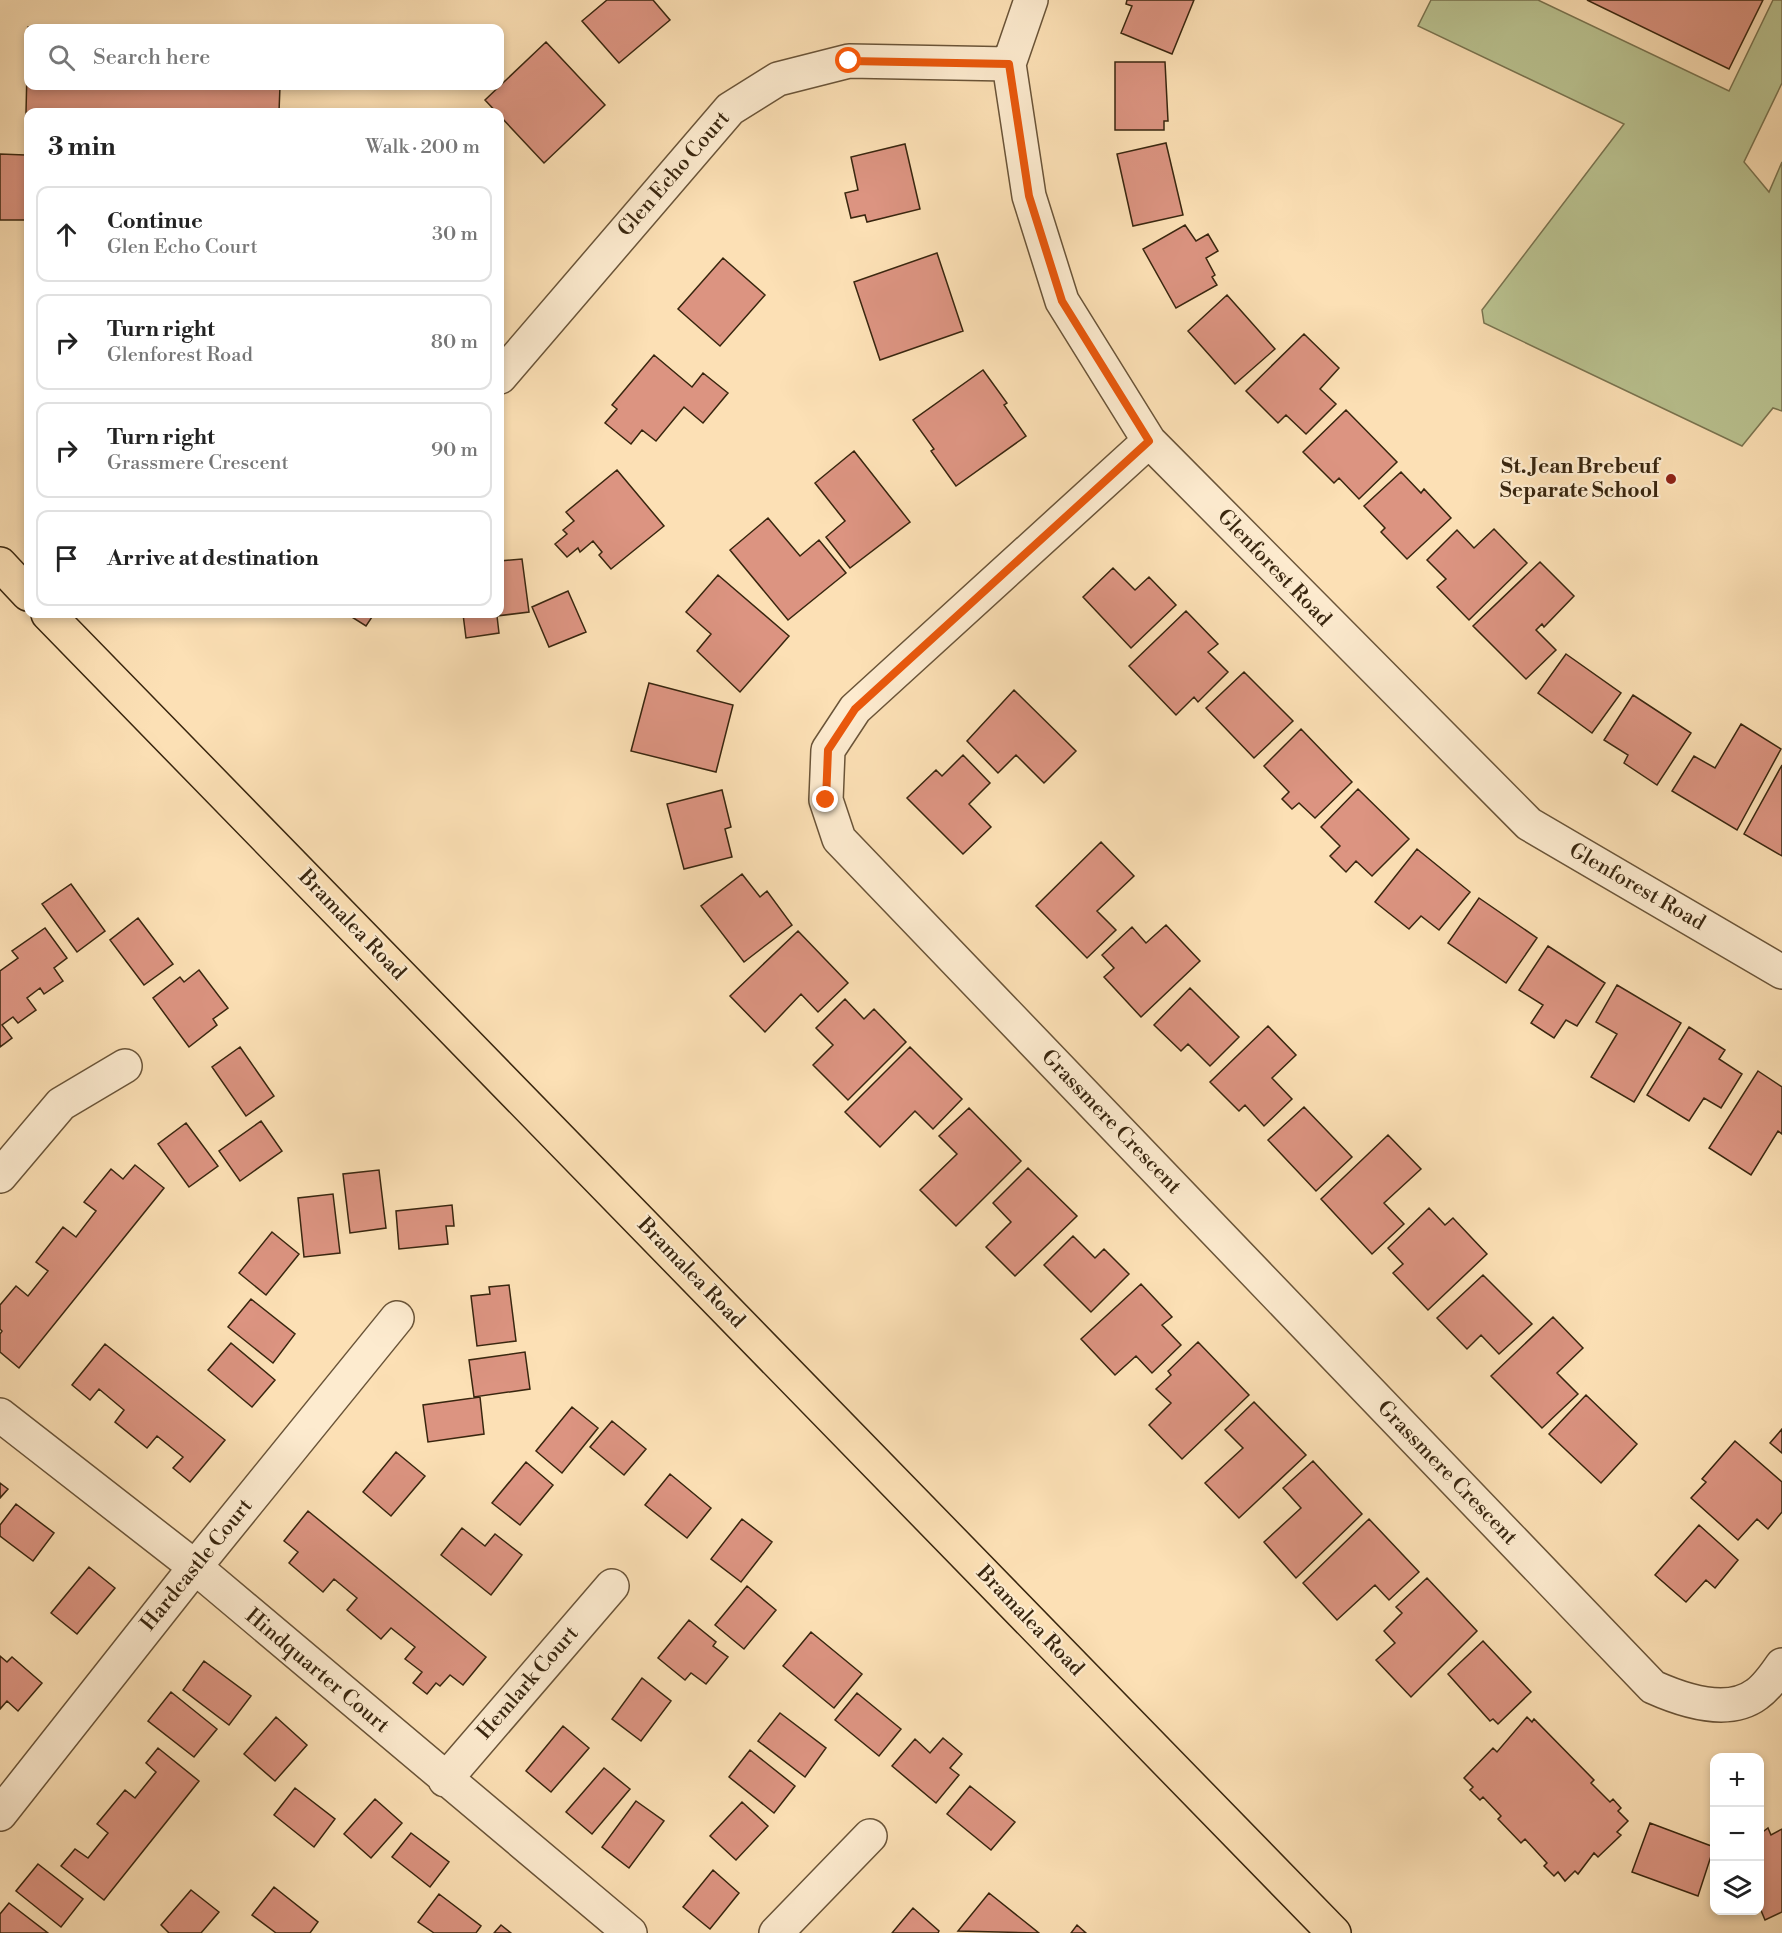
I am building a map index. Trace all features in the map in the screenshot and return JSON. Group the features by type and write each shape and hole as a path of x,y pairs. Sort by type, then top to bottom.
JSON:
{"main road":[{"path":"0,564 24,590"},
{"name":"Bramalea Road","path":"52,618 1334,1933"}],"street":[{"name":"Glenforest Road","path":"1031,0 1009,64 1029,196 1062,301 1149,441 1528,824 1782,972"},
{"name":"Glen Echo Court","path":"504,372 730,109 778,79 849,61 1009,64"},
{"name":"Grassmere Crescent","path":"1149,441 855,709 828,750 826,800 839,838 1653,1687 1686,1701 1726,1705 1757,1695 1782,1665"},
{"path":"0,1176 61,1104 125,1066"},
{"name":"Hardcastle Court","path":"0,1813 397,1318"},
{"name":"Hindquarter Court","path":"0,1415 195,1567 445,1780 630,1933"},
{"name":"Hemlark Court","path":"445,1780 612,1586"},
{"path":"776,1933 870,1836"}],"green space":[{"path":"1431,0 1538,0 1729,91 1773,0 1782,0 1782,83 1744,162 1769,192 1782,162 1782,411 1773,408 1742,446 1484,323 1482,310 1624,124 1418,26"}],"building":[{"path":"607,0 653,0 670,20 619,63 582,21"},
{"path":"1127,0 1194,0 1172,54 1121,33 1132,6 1126,4"},
{"path":"1587,0 1763,0 1729,69"},
{"path":"546,42 605,105 544,163 504,120 504,108 492,108 485,100 496,90 504,90 504,82"},
{"path":"1115,62 1165,62 1168,121 1164,121 1164,130 1115,130"},
{"path":"27,90 280,90 279,108 26,108"},
{"path":"1166,143 1183,215 1133,226 1117,154"},
{"path":"905,144 920,209 867,222 865,215 851,218 845,193 858,190 851,157"},
{"path":"0,154 24,155 24,220 0,220"},
{"path":"1185,225 1196,241 1208,234 1218,251 1206,258 1215,275 1212,277 1217,285 1176,308 1143,249"},
{"path":"937,253 963,331 880,360 854,282"},
{"path":"723,258 765,295 720,346 678,309"},
{"path":"1227,295 1275,349 1235,384 1188,331"},
{"path":"1304,334 1339,368 1320,389 1336,404 1306,434 1286,415 1278,423 1246,391"},
{"path":"654,355 692,387 703,373 728,393 703,423 684,407 656,441 642,430 631,444 605,423 617,409 612,405"},
{"path":"983,370 1007,403 1004,405 1026,436 956,486 931,451 934,449 913,420"},
{"path":"1346,410 1397,462 1359,499 1339,478 1334,483 1303,452"},
{"path":"854,451 910,522 850,568 826,537 845,521 815,483"},
{"path":"617,470 664,526 611,569 599,555 602,552 593,541 580,552 578,548 567,557 555,544 567,534 563,530 574,521 566,512"},
{"path":"1401,472 1421,493 1424,489 1451,518 1407,559 1381,532 1385,528 1364,506"},
{"path":"768,518 800,556 819,540 846,573 788,620 730,550"},
{"path":"1494,529 1527,563 1469,620 1437,587 1446,579 1427,560 1457,530 1474,548"},
{"path":"522,559 529,612 504,615 504,561"},
{"path":"1540,562 1574,596 1544,627 1542,624 1536,630 1556,650 1526,679 1473,626"},
{"path":"1113,568 1135,590 1149,577 1176,605 1131,648 1083,597"},
{"path":"718,575 789,636 740,692 697,651 711,634 686,612"},
{"path":"568,591 586,632 549,647 532,607"},
{"path":"1186,611 1218,644 1208,652 1228,672 1198,702 1194,697 1176,715 1129,666"},
{"path":"353,618 371,618 366,626"},
{"path":"464,618 497,618 499,633 466,638"},
{"path":"1566,654 1621,693 1592,733 1538,693"},
{"path":"1244,672 1293,721 1254,758 1206,708"},
{"path":"649,683 733,705 716,772 631,751"},
{"path":"1014,690 1076,751 1044,783 1016,755 998,773 967,741"},
{"path":"1633,695 1691,733 1657,785 1624,763 1628,755 1604,740"},
{"path":"1741,724 1781,749 1737,830 1672,791 1694,756 1715,768"},
{"path":"1301,729 1352,782 1315,818 1299,803 1292,809 1282,799 1289,792 1264,766"},
{"path":"963,755 990,783 969,804 991,827 963,854 907,798 936,770 942,776"},
{"path":"1782,765 1782,856 1744,834"},
{"path":"1358,789 1409,839 1372,876 1356,861 1346,872 1330,856 1340,846 1321,827"},
{"path":"722,790 731,827 725,829 732,857 684,869 667,804"},
{"path":"1101,842 1134,876 1097,911 1116,930 1087,958 1036,906"},
{"path":"1417,849 1470,892 1439,930 1421,916 1409,929 1375,902"},
{"path":"742,874 760,897 767,891 792,925 744,962 701,906"},
{"path":"71,884 105,931 77,952 42,904"},
{"path":"1479,898 1537,938 1506,983 1448,943"},
{"path":"138,918 173,964 144,985 110,940"},
{"path":"1166,925 1200,961 1141,1017 1104,977 1114,968 1102,955 1132,927 1146,943"},
{"path":"45,928 67,958 54,968 63,981 44,994 40,988 27,998 36,1010 18,1023 13,1017 2,1025 12,1038 0,1047 0,971 18,958 12,951"},
{"path":"798,931 848,983 818,1012 801,994 765,1032 730,996"},
{"path":"1548,946 1605,983 1577,1026 1566,1020 1554,1038 1531,1023 1543,1005 1519,990"},
{"path":"199,970 228,1008 213,1019 217,1025 189,1047 153,998 180,977 184,982"},
{"path":"1617,985 1681,1023 1634,1102 1591,1077 1617,1034 1596,1022"},
{"path":"1190,988 1239,1037 1210,1066 1188,1044 1181,1051 1154,1025"},
{"path":"845,999 864,1019 874,1009 906,1042 848,1100 813,1065 833,1045 816,1028"},
{"path":"1268,1026 1296,1055 1272,1078 1292,1099 1264,1126 1245,1105 1239,1111 1210,1082"},
{"path":"1689,1027 1725,1050 1719,1059 1742,1074 1721,1108 1704,1098 1689,1121 1647,1095"},
{"path":"240,1047 274,1096 246,1116 212,1067"},
{"path":"910,1047 962,1099 933,1129 915,1111 880,1147 845,1112"},
{"path":"1758,1071 1782,1087 1782,1134 1778,1131 1751,1175 1709,1148"},
{"path":"1304,1107 1352,1157 1316,1191 1268,1140"},
{"path":"969,1108 1021,1161 956,1226 920,1190 957,1154 939,1136"},
{"path":"261,1121 282,1151 240,1181 219,1151"},
{"path":"186,1123 218,1166 189,1187 158,1144"},
{"path":"1388,1135 1421,1169 1384,1203 1404,1224 1372,1254 1321,1199"},
{"path":"135,1165 164,1188 19,1368 0,1352 2,1331 0,1329 0,1305 16,1286 28,1296 48,1271 36,1262 63,1227 76,1237 96,1211 84,1202 111,1169 123,1179"},
{"path":"1028,1168 1077,1216 1015,1276 986,1247 1011,1222 993,1203"},
{"path":"379,1170 386,1228 350,1233 343,1174"},
{"path":"333,1194 340,1253 304,1257 298,1198"},
{"path":"452,1205 454,1226 446,1226 448,1244 399,1249 396,1211"},
{"path":"1429,1208 1445,1225 1453,1218 1487,1254 1428,1310 1393,1273 1403,1264 1388,1248"},
{"path":"272,1232 299,1254 266,1295 239,1273"},
{"path":"1073,1236 1095,1258 1104,1249 1129,1274 1091,1312 1044,1265"},
{"path":"1483,1275 1532,1324 1499,1354 1481,1335 1467,1349 1437,1318"},
{"path":"1141,1284 1172,1317 1162,1325 1181,1345 1152,1373 1136,1356 1115,1375 1081,1339"},
{"path":"509,1285 516,1341 477,1346 471,1296 490,1294 489,1287"},
{"path":"251,1299 295,1334 273,1363 228,1327"},
{"path":"1553,1317 1583,1348 1557,1373 1578,1394 1542,1428 1491,1376"},
{"path":"1198,1342 1249,1395 1182,1459 1149,1425 1171,1403 1156,1389 1171,1375 1168,1371"},
{"path":"231,1343 275,1380 252,1407 208,1370"},
{"path":"105,1344 225,1440 190,1482 173,1468 183,1457 157,1436 147,1448 115,1422 124,1410 99,1389 90,1400 72,1385"},
{"path":"525,1352 530,1389 474,1397 469,1360"},
{"path":"1586,1395 1637,1444 1601,1483 1549,1434"},
{"path":"480,1397 484,1434 428,1442 423,1405"},
{"path":"1254,1402 1306,1455 1239,1518 1205,1483 1243,1448 1225,1430"},
{"path":"572,1407 598,1428 562,1473 536,1451"},
{"path":"612,1421 646,1449 624,1475 590,1447"},
{"path":"1782,1429 1782,1453 1770,1443"},
{"path":"1735,1441 1782,1482 1782,1512 1768,1529 1757,1519 1738,1540 1691,1498 1706,1482 1702,1479"},
{"path":"396,1452 425,1476 391,1516 363,1492"},
{"path":"1313,1461 1362,1514 1296,1578 1264,1542 1301,1508 1283,1488"},
{"path":"526,1462 553,1485 520,1525 492,1503"},
{"path":"670,1474 711,1508 687,1538 645,1505"},
{"path":"0,1483 8,1489 0,1498"},
{"path":"16,1504 54,1533 33,1561 0,1536 0,1525"},
{"path":"308,1511 486,1657 463,1685 450,1675 440,1686 436,1683 427,1694 413,1683 422,1672 405,1659 415,1647 391,1628 381,1639 347,1610 357,1598 334,1579 323,1592 289,1563 298,1552 284,1541"},
{"path":"742,1519 772,1542 741,1582 711,1559"},
{"path":"1369,1519 1419,1572 1389,1600 1375,1585 1337,1620 1303,1583"},
{"path":"1699,1525 1738,1560 1715,1588 1706,1580 1686,1602 1655,1575"},
{"path":"462,1528 485,1546 495,1534 522,1555 491,1595 441,1555"},
{"path":"89,1567 115,1588 77,1634 51,1613"},
{"path":"1427,1578 1477,1631 1411,1697 1376,1660 1395,1643 1384,1631 1402,1613 1396,1607"},
{"path":"747,1586 776,1610 744,1649 715,1625"},
{"path":"689,1620 716,1642 713,1646 728,1657 706,1684 691,1673 685,1680 658,1658"},
{"path":"811,1632 862,1674 834,1708 783,1666"},
{"path":"1483,1641 1531,1692 1498,1724 1493,1719 1490,1721 1448,1674"},
{"path":"0,1656 7,1662 12,1657 42,1683 18,1711 7,1701 0,1709"},
{"path":"204,1661 251,1696 229,1725 183,1690"},
{"path":"642,1678 671,1701 641,1741 612,1719"},
{"path":"171,1692 217,1729 194,1757 148,1721"},
{"path":"857,1693 901,1729 879,1756 835,1720"},
{"path":"780,1713 826,1748 805,1777 758,1741"},
{"path":"276,1717 307,1745 275,1781 244,1754"},
{"path":"1527,1717 1532,1722 1534,1719 1594,1780 1591,1783 1610,1802 1613,1799 1621,1808 1618,1811 1628,1821 1617,1832 1621,1835 1598,1857 1594,1853 1578,1874 1575,1871 1565,1881 1558,1872 1554,1876 1544,1866 1547,1863 1525,1839 1521,1843 1498,1819 1501,1816 1483,1797 1480,1800 1470,1790 1473,1787 1464,1778 1493,1748 1497,1752"},
{"path":"563,1726 589,1748 551,1792 526,1771"},
{"path":"943,1738 962,1754 950,1768 959,1775 936,1803 892,1766 915,1739 930,1753"},
{"path":"158,1748 199,1781 104,1900 61,1866 75,1849 88,1858 108,1833 97,1824 125,1790 135,1798 156,1772 146,1763"},
{"path":"750,1750 795,1786 774,1813 729,1777"},
{"path":"604,1768 630,1789 592,1834 566,1812"},
{"path":"970,1786 1015,1822 991,1850 947,1814"},
{"path":"295,1788 335,1819 314,1847 274,1815"},
{"path":"375,1799 402,1823 371,1858 344,1834"},
{"path":"636,1801 664,1821 629,1868 602,1847"},
{"path":"742,1802 768,1826 736,1860 710,1836"},
{"path":"1650,1823 1710,1846 1710,1859 1698,1896 1632,1872"},
{"path":"1768,1828 1771,1835 1782,1829 1782,1912 1765,1920 1763,1915 1764,1831"},
{"path":"411,1833 449,1862 430,1887 392,1857"},
{"path":"38,1864 83,1899 61,1927 16,1891"},
{"path":"713,1870 739,1893 710,1929 683,1907"},
{"path":"274,1887 318,1922 310,1933 276,1933 252,1915"},
{"path":"191,1890 219,1912 201,1933 169,1933 161,1925"},
{"path":"989,1893 1039,1933 958,1931"},
{"path":"439,1894 481,1926 476,1933 434,1933 418,1922"},
{"path":"9,1903 48,1933 0,1933 0,1914"},
{"path":"913,1908 939,1931 938,1933 892,1933"},
{"path":"501,1925 511,1933 494,1933"},
{"path":"1077,1925 1086,1933 1071,1933"}],"place":[{"name":"St. Jean Brebeuf Separate School","path":"1671,479"}],"route":[{"path":"826,800 828,750 855,709 1149,441 1062,301 1029,196 1009,64 849,61"}]}
